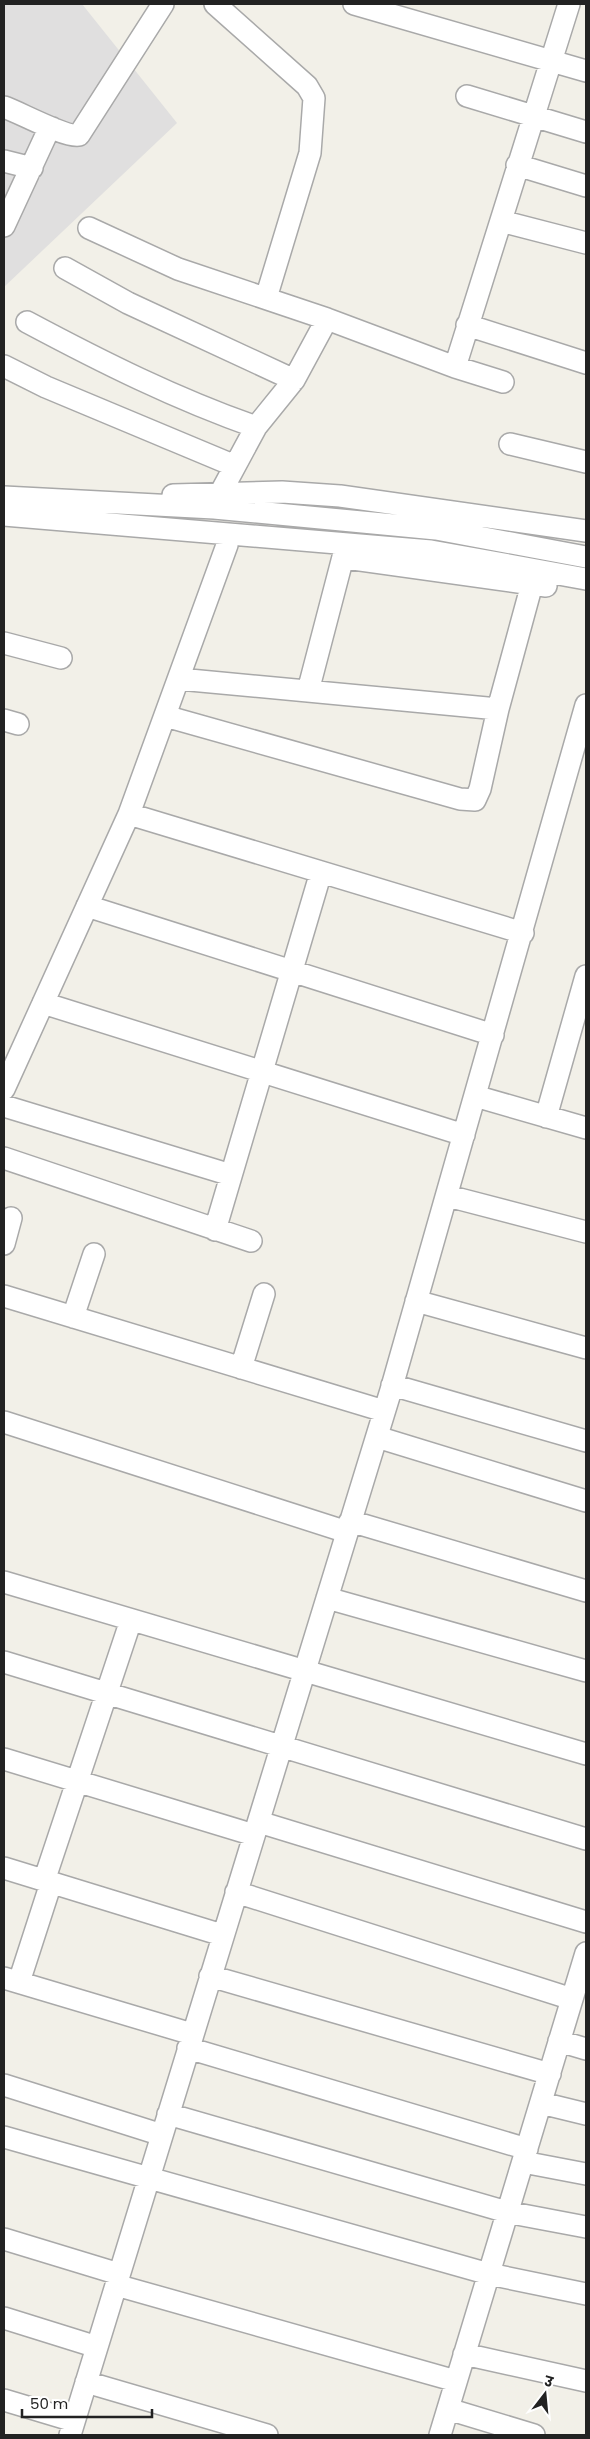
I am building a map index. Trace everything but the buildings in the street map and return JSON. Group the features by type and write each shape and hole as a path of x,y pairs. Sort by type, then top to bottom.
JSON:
{"street":[{"path":"4,107 52,128 75,136 80,135 163,4"},
{"path":"215,4 307,86 314,98 310,153 266,298"},
{"path":"354,4 586,70"},
{"path":"454,367 551,61 573,6"},
{"path":"468,96 586,132"},
{"path":"4,226 48,131 52,128"},
{"path":"4,160 32,168"},
{"path":"517,165 586,186"},
{"path":"501,221 586,243"},
{"path":"89,228 178,269 327,319 454,367 503,382"},
{"path":"65,268 128,303 294,380"},
{"path":"221,492 256,427 294,380 327,319"},
{"path":"27,322 116,369 190,403 256,427"},
{"path":"467,325 586,364"},
{"path":"4,366 55,390 235,466"},
{"path":"510,444 586,462"},
{"path":"134,504 176,494 282,492 340,496 586,531"},
{"path":"4,497 214,508 436,530 586,557"},
{"path":"4,515 431,551 586,579"},
{"path":"79,521 103,532 120,535 343,557 586,592"},
{"path":"4,1089 129,814 227,545"},
{"path":"308,691 343,557"},
{"path":"165,716 468,801 475,800 480,789 498,709 532,584"},
{"path":"4,643 61,658"},
{"path":"179,679 498,709"},
{"path":"4,2400 72,2428 392,1385 448,1196 586,705"},
{"path":"129,814 523,933"},
{"path":"215,1230 290,970 321,872"},
{"path":"87,906 493,1035"},
{"path":"546,1117 586,976"},
{"path":"43,1003 464,1135"},
{"path":"476,1096 586,1128"},
{"path":"4,1106 231,1174"},
{"path":"4,1158 251,1241"},
{"path":"448,1196 586,1232"},
{"path":"4,1244 11,1218"},
{"path":"73,1317 94,1254"},
{"path":"242,1368 264,1294"},
{"path":"4,1296 384,1411"},
{"path":"416,1302 586,1348"},
{"path":"392,1385 586,1441"},
{"path":"4,1422 349,1526 586,1591"},
{"path":"376,1437 586,1501"},
{"path":"4,1582 586,1754"},
{"path":"327,1598 586,1671"},
{"path":"131,1620 78,1782 48,1882 11,1980 586,2174"},
{"path":"4,1662 586,1839"},
{"path":"4,1759 78,1782 257,1828 586,1922"},
{"path":"4,1868 222,1935"},
{"path":"236,1892 572,1999"},
{"path":"440,2435 586,1953"},
{"path":"210,1976 550,2074"},
{"path":"559,2041 586,2049"},
{"path":"4,2085 162,2135"},
{"path":"541,2103 586,2114"},
{"path":"168,2114 508,2212 586,2227"},
{"path":"4,2137 489,2274 586,2294"},
{"path":"4,2239 117,2279 456,2381"},
{"path":"4,2318 97,2346"},
{"path":"464,2354 586,2381"},
{"path":"86,2382 267,2435"},
{"path":"448,2409 534,2435"}],"shaded area":[{"path":"4,4 82,4 177,123 4,287"}]}
